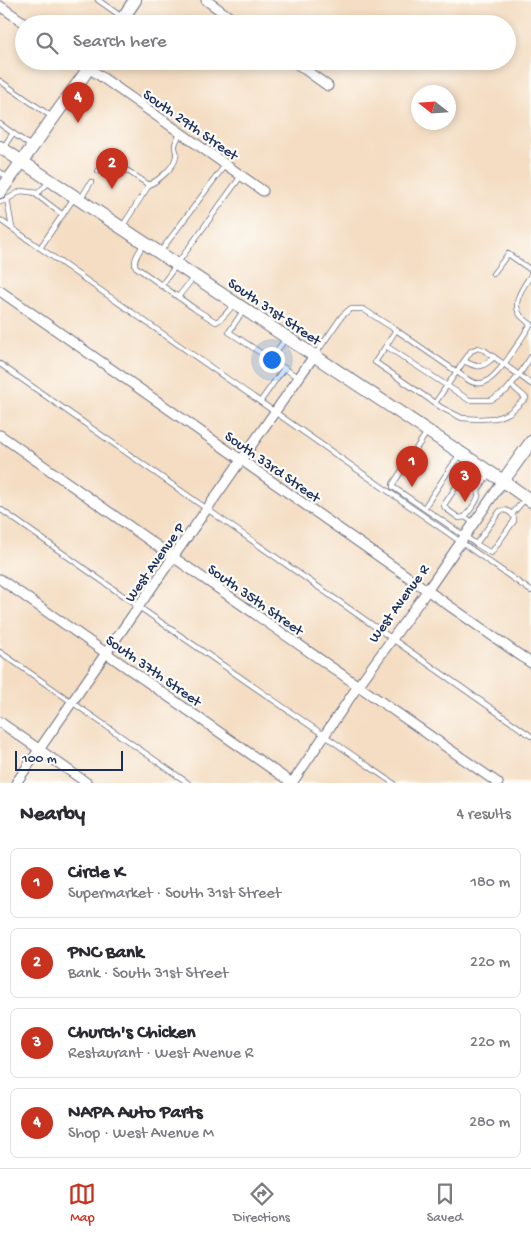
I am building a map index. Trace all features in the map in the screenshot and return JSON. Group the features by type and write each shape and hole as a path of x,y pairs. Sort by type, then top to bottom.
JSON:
{"main road":[{"path":"125,15 135,0"},
{"path":"4,195 5,176 22,162 83,70"},
{"name":"South 31st Street","path":"1,148 529,499"},
{"name":"West Avenue R","path":"503,481 531,442"}],"street":[{"path":"206,0 227,15"},
{"path":"0,6 15,16"},
{"name":"South 29th Street","path":"95,70 263,192"},
{"path":"306,70 328,86"},
{"name":"South 33rd Street","path":"0,291 531,664"},
{"name":"West Avenue P","path":"16,783 314,356"},
{"name":"South 35th Street","path":"0,435 498,783"},
{"name":"West Avenue R","path":"292,783 503,481"},
{"name":"South 37th Street","path":"0,579 292,783"},
{"path":"0,722 87,783"}],"lane":[{"path":"98,0 114,15"},
{"path":"0,81 53,118"},
{"path":"0,124 32,147"},
{"path":"1,148 13,133"},
{"path":"121,228 149,185 161,178 176,159 175,142 181,133"},
{"path":"98,171 104,164 113,161 149,185"},
{"path":"159,253 225,165"},
{"path":"161,286 241,176"},
{"path":"0,202 4,195 21,191 39,192 50,181"},
{"path":"40,248 63,214 91,182"},
{"path":"34,193 63,214"},
{"path":"4,195 12,228"},
{"path":"0,220 260,402 463,540 476,544 491,553 514,521 512,514 507,510 500,511 476,544"},
{"path":"144,243 134,261 136,267 210,319 216,322 221,320 226,314 239,306"},
{"path":"494,274 508,254 531,270"},
{"path":"314,356 342,316 350,309 363,309 472,382 482,383 500,371 531,324 520,315 517,300 519,293 531,274"},
{"path":"178,297 194,277"},
{"path":"239,306 229,332 299,378"},
{"path":"396,330 375,362 435,403 462,418 496,418 509,413 526,398 511,384"},
{"path":"271,359 286,338"},
{"path":"386,346 469,400 491,400 506,391 531,357"},
{"path":"435,403 471,350 478,348 484,350 531,384"},
{"path":"464,361 480,367 487,364 494,357"},
{"path":"0,364 531,736"},
{"path":"260,402 284,368"},
{"path":"428,431 393,484 393,487 424,508 531,591"},
{"path":"424,508 460,453"},
{"path":"473,461 444,505 444,508 459,518 465,517 474,524"},
{"path":"465,517 478,497 478,490 490,473"},
{"path":"462,478 478,490"},
{"path":"512,514 529,499"},
{"path":"0,509 393,783"},
{"path":"0,652 188,783"}],"place":[{"name":"NAPA Auto Parts","path":"78,123"},
{"name":"PNC Bank","path":"112,189"},
{"name":"Circle K","path":"412,487"},
{"name":"Church's Chicken","path":"465,502"}]}
